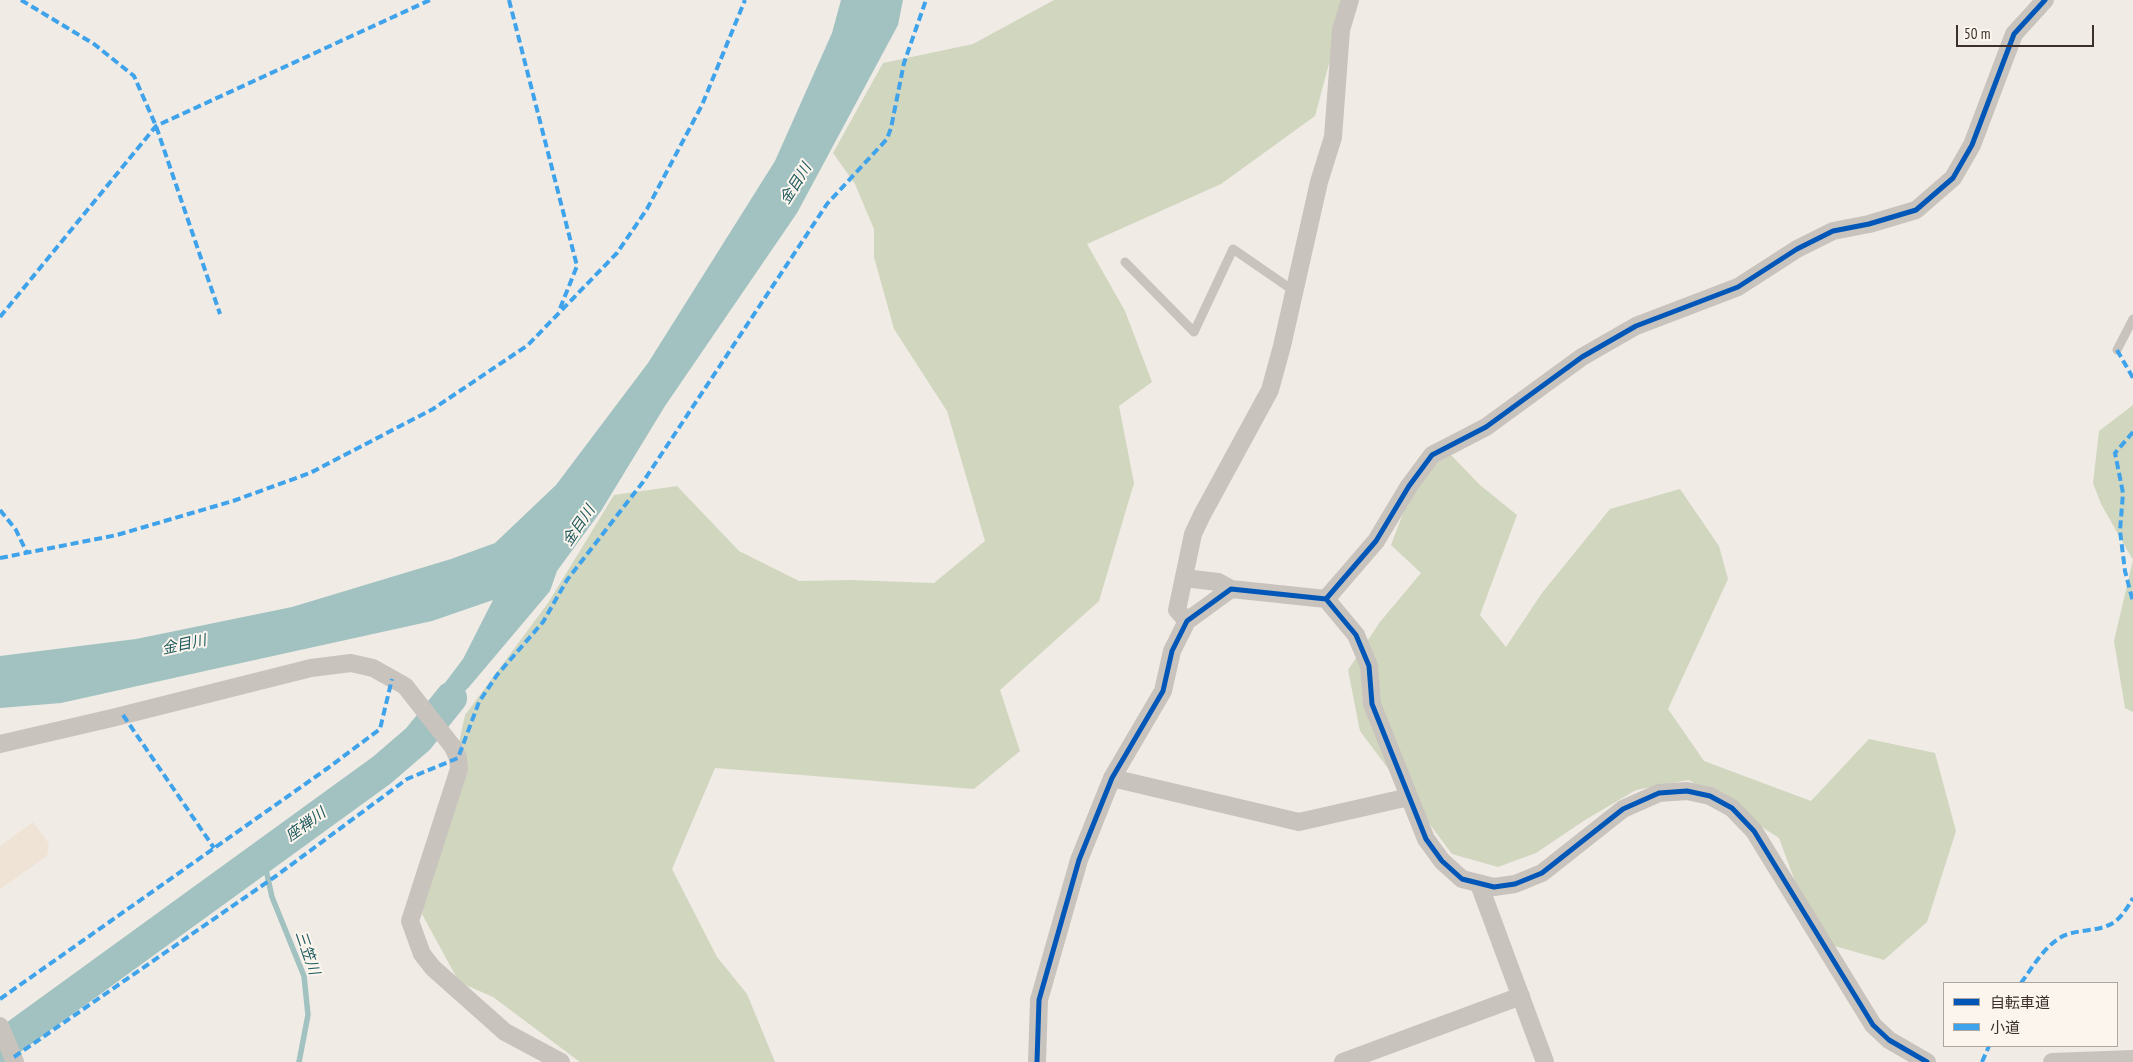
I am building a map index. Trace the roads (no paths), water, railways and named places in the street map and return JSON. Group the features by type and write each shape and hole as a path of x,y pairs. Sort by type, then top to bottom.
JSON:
{"street":[{"path":"1187,621 1177,610 1193,534 1270,390 1282,346 1319,182 1334,137 1341,30 1350,0"},
{"path":"1326,599 1376,541 1409,486 1432,455 1486,427 1582,357 1636,326 1738,287 1797,249 1833,231 1869,224 1916,210 1953,178 1972,145 2014,34 2045,0"},
{"path":"1184,578 1218,582 1231,589 1326,599 1356,635 1369,666 1372,704 1426,839 1442,861 1462,878 1494,887 1515,884 1542,873 1623,809 1659,793 1688,791 1710,796 1732,808 1754,831 1873,1025 1889,1040 1928,1062"},
{"path":"1037,1062 1039,1000 1079,860 1112,778 1163,691 1172,652 1187,621 1231,589"},
{"path":"0,744 311,668 351,663 373,668 405,686 452,747 458,758 459,769 410,920 422,954 433,968 506,1032 561,1062"},
{"path":"1112,778 1299,822 1409,797"},
{"path":"1479,884 1545,1062"},
{"path":"1343,1062 1521,996"},
{"path":"0,1026 15,1059"},
{"path":"2052,1062 2133,1059"}],"lane":[{"path":"1125,262 1194,332 1233,249 1294,291"},
{"path":"2117,350 2133,319"}],"water":[{"name":"金目川","path":"841,0 903,0 898,25 797,213 665,406 601,511 557,571 550,591 469,687 407,748 377,773 463,659 493,600 432,621 61,703 0,708 0,656 136,639 292,607 451,559 495,543 556,485 648,363 775,161 832,33"}],"waterway":[{"name":"座禅川","path":"0,1047 382,770 418,739 451,698"},
{"name":"三笠川","path":"263,856 272,897 304,976 308,1015 299,1062"}]}
